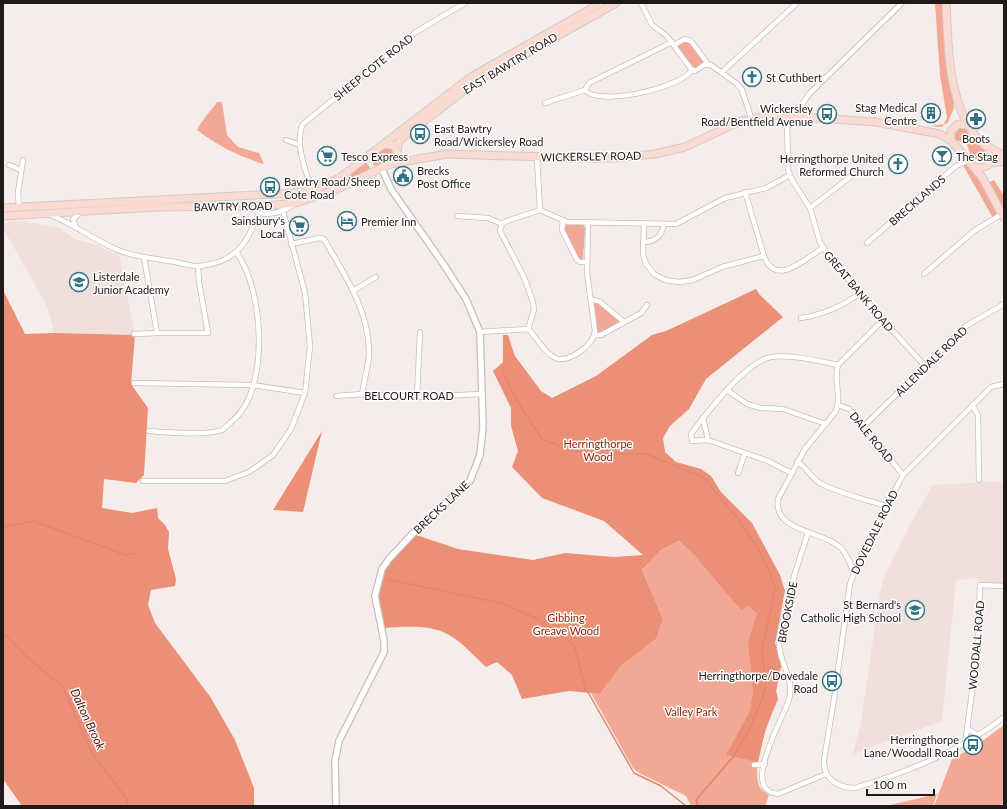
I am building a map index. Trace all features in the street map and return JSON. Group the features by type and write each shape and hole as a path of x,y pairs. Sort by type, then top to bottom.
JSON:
{"main road":[{"name":"EAST BAWTRY ROAD","path":"384,144 471,77 600,3"},
{"name":"EAST BAWTRY ROAD","path":"398,152 398,144 401,139 475,82 607,5 616,3"},
{"path":"946,3 953,86 959,110 977,138 1004,156"},
{"path":"951,141 950,134 954,127 959,110"},
{"name":"WICKERSLEY ROAD","path":"390,164 424,157 452,154 537,158 615,158 655,154 684,147 733,124 751,118 772,115 876,122 940,134 951,141 970,161 982,177 1003,216"},
{"path":"940,134 954,127 965,124 968,125"},
{"name":"WICKERSLEY ROAD","path":"384,144 393,145 398,152 407,156 424,157"},
{"name":"BAWTRY ROAD","path":"3,208 293,193 312,190 338,179 384,144"},
{"path":"982,177 992,154 989,147"},
{"path":"390,164 397,158 398,152"},
{"path":"366,159 378,168"},
{"path":"970,161 978,168 988,164 1004,162"},
{"name":"BAWTRY ROAD","path":"3,216 163,207 250,207 295,203 334,192 378,168 390,164"},
{"path":"247,195 244,202 250,207"}],"street":[{"name":"SHEEP COTE ROAD","path":"312,190 300,144 300,130 307,120 416,32 465,3"},
{"path":"641,3 652,25 667,36 692,70"},
{"path":"722,72 797,3"},
{"path":"802,117 803,103 809,94 902,3"},
{"path":"545,103 585,90 589,83 685,39 691,41 708,64 722,72 740,86 751,118"},
{"path":"585,90 593,96 626,95 653,91 690,75 692,70 708,64"},
{"name":"GREAT BANK ROAD","path":"787,117 788,165 790,174 810,208 823,248 882,320 925,366"},
{"path":"286,140 300,144"},
{"path":"537,158 540,210"},
{"path":"19,207 18,192 23,160"},
{"name":"BRECKLANDS","path":"867,243 956,166 970,161"},
{"path":"9,165 21,170"},
{"name":"BRECKS LANE","path":"336,806 335,761 339,741 384,652 384,641 375,596 378,580 389,559 439,508 470,481 477,464 482,441 480,332 466,299 378,168"},
{"path":"528,329 534,310 533,302 524,277 501,234 502,224 507,220 540,210 563,220 676,224 725,198 744,192 766,188 790,174"},
{"path":"810,208 854,174"},
{"path":"744,192 764,256 771,268 781,272 823,248"},
{"path":"250,207 259,213 283,211 295,203"},
{"path":"79,231 75,226 73,219 78,213 84,211"},
{"path":"144,481 225,481 249,472 273,455 291,429 304,393 310,346 305,293 283,211"},
{"path":"45,213 67,222 79,231 119,250 144,257 198,266 220,261 236,252 245,243 259,213"},
{"path":"457,216 488,218 502,224"},
{"path":"463,223 464,216"},
{"path":"924,274 974,231 1003,216"},
{"path":"563,220 562,230 577,260 580,262 587,262"},
{"path":"528,329 548,354 557,359 568,359 576,355 586,347 594,335 587,262 588,222"},
{"path":"644,224 644,259 649,270 658,277 672,282 693,280 727,265 764,256"},
{"path":"643,242 655,240 662,232 664,224"},
{"path":"291,244 320,238 324,239 353,291 368,328 369,353 362,394"},
{"path":"149,431 201,432 222,430 237,418 247,402 258,366 260,343 258,313 244,262 236,252"},
{"path":"144,257 157,333"},
{"path":"198,266 209,340"},
{"path":"353,291 376,277"},
{"path":"800,318 824,312 860,293"},
{"path":"591,300 599,301 624,322"},
{"name":"ALLENDALE ROAD","path":"864,426 966,326 1004,304"},
{"path":"594,335 600,335 624,322 643,311 647,305"},
{"path":"853,572 844,552 840,547 789,522 779,510 777,504 778,499 797,462 810,442 836,411 838,405 836,374 838,365 882,320"},
{"path":"480,332 528,329"},
{"path":"417,397 420,332"},
{"path":"134,334 208,333"},
{"path":"791,473 745,453 708,440 694,441 690,439 691,434 727,390 753,366 770,357 784,357 838,365"},
{"path":"134,383 253,385 304,393"},
{"name":"DOVEDALE ROAD","path":"826,774 824,760 853,572 903,475 991,387 1004,384"},
{"path":"727,390 747,404 761,408 783,409 826,424"},
{"name":"BELCOURT ROAD","path":"336,396 362,394 417,397 482,394"},
{"name":"DALE ROAD","path":"838,405 849,409 903,475"},
{"path":"972,405 978,414 979,480"},
{"path":"703,418 708,440"},
{"path":"738,473 745,453"},
{"path":"797,462 802,464 811,476 822,484 886,506"},
{"name":"BROOKSIDE","path":"808,532 792,580 779,641 790,683 790,695 772,737 765,764 763,784 768,791 773,793 784,792 826,774"},
{"name":"WOODALL ROAD","path":"965,744 979,628 980,585 1004,586"},
{"path":"826,774 838,785 855,788 938,757 965,744 1004,717"},
{"path":"968,729 978,735"},
{"path":"754,765 765,764"}],"shaded area":[{"name":"Listerdale Junior Academy","path":"21,221 60,228 75,239 102,246 102,248 119,255 135,335 54,333 48,308 3,228 5,222"},
{"name":"St Bernard's Catholic High School","path":"1004,481 1004,584 979,581 978,578 956,580 942,721 853,754 861,723 880,592 885,575 911,523 933,485"}],"green space":[{"path":"935,3 944,3 954,108 948,122 941,127 931,126 944,124 947,118 940,75"},
{"path":"686,41 690,42 704,61 695,69 678,48 679,44"},
{"path":"217,102 222,102 227,135 238,147 259,153 264,164 229,150 197,130"},
{"path":"959,127 967,128 988,151 986,159 981,161 972,158 967,145 955,139 954,133"},
{"path":"384,148 392,149 394,155 393,158 382,165 373,165 373,157"},
{"path":"366,162 370,168 363,173 340,185 308,197 307,193 344,179"},
{"path":"963,165 969,166 990,196 997,214 993,218"},
{"path":"994,180 1004,196 1004,210 988,183"},
{"path":"583,225 585,228 583,260 578,259 564,230 565,226"},
{"path":"756,289 760,295 783,317 706,379 689,409 670,426 663,438 665,452 676,462 701,469 711,476 721,492 752,523 780,575 785,591 775,643 781,666 776,691 778,699 766,727 758,762 726,755 750,711 753,691 748,642 757,614 748,606 741,610 695,556 679,541 661,550 642,570 663,619 656,639 621,666 600,694 569,691 522,699 512,675 497,662 486,667 464,646 449,635 434,629 425,628 384,628 379,601 381,582 388,565 396,554 416,535 458,549 533,560 565,553 614,557 643,555 604,521 542,498 512,467 518,451 511,426 511,408 493,371 503,362 503,335 508,335 515,356 541,391 552,398 596,376 652,335 666,331"},
{"path":"3,290 25,334 54,333 135,335 131,384 148,408 144,475 136,483 104,479 102,508 132,513 157,508 158,518 169,532 168,549 176,579 175,586 151,590 148,605 155,623 211,698 235,740 254,788 254,806 22,806 3,779"},
{"path":"597,302 619,321 618,324 599,332 597,331 593,304"},
{"path":"322,431 303,512 273,510"},
{"name":"Valley Park","path":"679,541 757,614 778,619 775,643 781,666 776,691 778,699 762,744 757,770 761,789 769,795 765,806 691,806 686,796 639,773 633,768 591,693 600,694 621,666 656,639 663,619 642,570 661,550"},
{"path":"1004,725 1004,801 1001,806 934,806 952,759 977,745"},
{"path":"937,794 933,806 886,806"}],"waterway":[{"path":"502,371 516,399 542,439 569,450 605,454 647,454 704,478 737,518 759,550 770,573 775,588 762,650 766,684 762,699 751,726 733,757 696,800 698,806"},
{"path":"3,527 34,521 125,555 136,553"},
{"path":"387,579 504,604 536,618 574,645 585,687 634,773 661,786 686,806"},
{"name":"Dalton Brook","path":"3,633 29,659 63,687 91,752 127,799 127,806"}],"place":[{"name":"St Cuthbert","path":"752,77"},
{"name":"Stag Medical Centre","path":"931,113"},
{"name":"Wickersley Road/Bentfield Avenue","path":"827,114"},
{"name":"Boots","path":"976,119"},
{"name":"East Bawtry Road/Wickersley Road","path":"420,134"},
{"name":"Tesco Express","path":"327,156"},
{"name":"The Stag","path":"942,156"},
{"name":"Herringthorpe United Reformed Church","path":"898,164"},
{"name":"Brecks Post Office","path":"403,176"},
{"name":"Bawtry Road/Sheep Cote Road","path":"270,187"},
{"name":"Premier Inn","path":"347,221"},
{"name":"Sainsbury's Local","path":"299,226"},
{"name":"Listerdale Junior Academy","path":"79,282"},
{"name":"St Bernard's Catholic High School","path":"915,610"},
{"name":"Herringthorpe/Dovedale Road","path":"832,681"},
{"name":"Herringthorpe Lane/Woodall Road","path":"973,745"}],"park label":[{"name":"Herringthorpe Wood","path":"598,449"},
{"name":"Gibbing Greave Wood","path":"566,623"}]}
